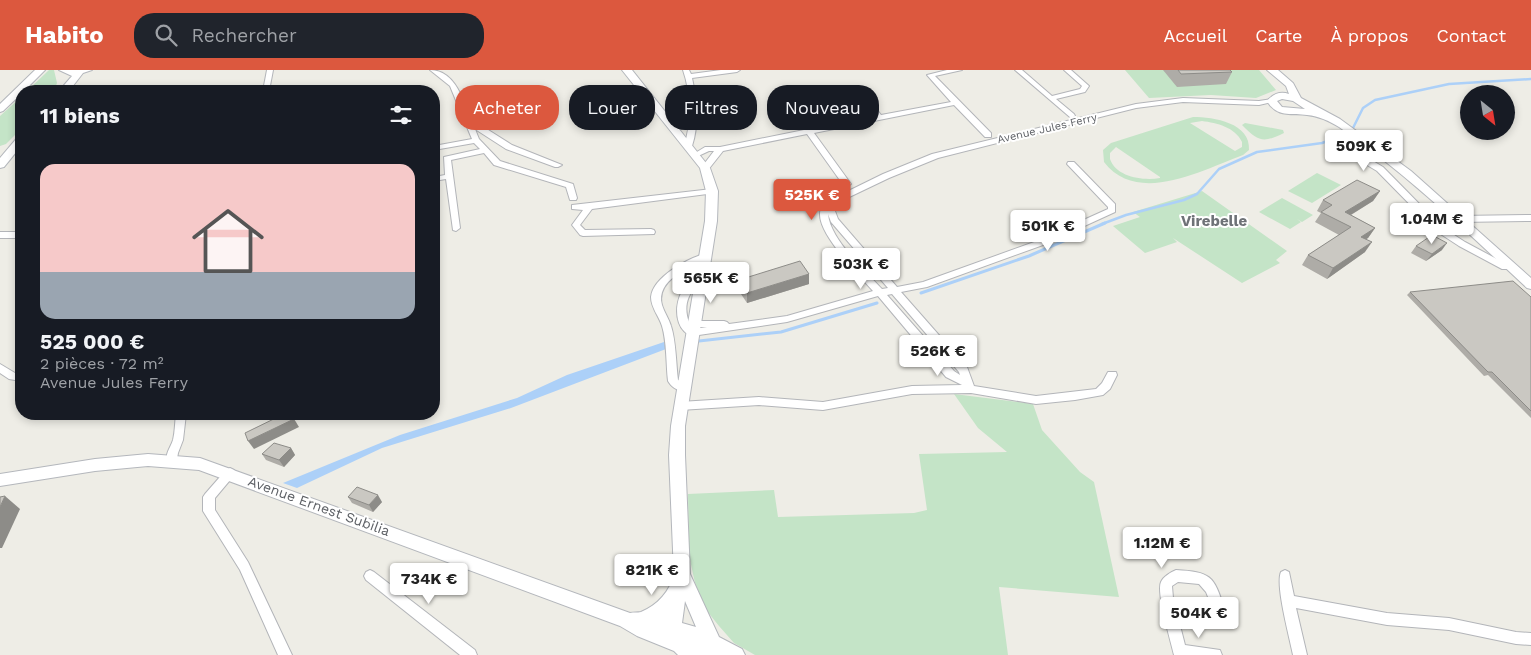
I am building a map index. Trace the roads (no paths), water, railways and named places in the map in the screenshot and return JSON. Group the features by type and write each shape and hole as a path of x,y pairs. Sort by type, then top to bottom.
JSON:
{"street":[{"path":"24,85 40,70"},
{"path":"64,70 68,73 78,71"},
{"path":"267,85 270,70"},
{"path":"434,70 453,85 455,89"},
{"path":"628,70 705,168 712,191 711,221 680,406 677,455 680,582 673,616 695,647"},
{"path":"692,151 688,73 737,70"},
{"path":"959,70 930,75 988,135"},
{"path":"1018,70 1071,116"},
{"path":"1051,98 1084,91 1086,86 1067,70"},
{"path":"1272,70 1286,89 1285,96"},
{"path":"1272,70 1290,86 1297,99 1307,110"},
{"path":"68,85 78,71"},
{"path":"0,108 15,94"},
{"path":"1297,99 1285,96 1275,98 1276,105 1293,113 1307,110 1324,115 1337,122 1408,173 1531,285"},
{"name":"Avenue Jules Ferry","path":"969,387 950,374 841,248 823,216 824,208 827,205 935,156 1136,106 1183,100 1276,105"},
{"path":"879,118 956,103"},
{"path":"473,130 476,140 484,151 502,166 570,186 574,203 589,207 712,191"},
{"path":"482,130 508,146 558,165"},
{"path":"692,151 703,156 718,151 818,130"},
{"path":"808,132 847,184"},
{"path":"1358,137 1370,154 1409,177 1505,266 1531,294"},
{"path":"440,147 476,140"},
{"path":"0,165 15,147"},
{"path":"456,228 447,159 484,151"},
{"path":"692,151 718,151"},
{"path":"705,168 718,151"},
{"path":"1370,154 1370,163 1380,169 1439,229 1468,248 1505,266"},
{"path":"693,328 758,323 810,313 879,293 924,285 1024,250 1112,210 1112,206 1071,164"},
{"path":"440,177 450,176"},
{"name":"Avenue Jules Ferry","path":"864,187 834,207 831,210 831,214 852,243 963,370 969,387"},
{"path":"589,207 576,225 583,233 651,232"},
{"path":"1459,219 1531,218"},
{"path":"0,235 15,235"},
{"path":"683,387 676,385 673,380 667,327 657,306 656,296 659,287 665,280 691,262 704,257"},
{"path":"0,368 15,376"},
{"path":"680,406 759,401 811,406 840,403 912,390 969,387 1036,400 1099,392 1106,386 1112,375"},
{"path":"172,461 172,453 178,440 181,420"},
{"name":"Avenue Ernest Subilia","path":"0,480 95,465 148,460 200,464 230,473 634,620 643,630 695,647 736,655"},
{"path":"230,473 209,497 210,511 244,566 285,655"},
{"path":"370,576 470,655"},
{"path":"1215,655 1181,653 1167,598 1166,584 1176,576 1205,579 1211,585 1218,608"},
{"path":"1285,576 1288,601 1300,655"},
{"path":"680,582 700,617 700,627 695,647"},
{"path":"634,620 664,608 680,582"},
{"path":"1288,601 1387,619 1448,624 1516,638 1531,639"}],"water":[{"path":"664,342 666,349 511,408 382,448 297,488 283,483 400,435 517,398 567,375"}],"waterway":[{"path":"1102,224 1126,215 1184,200 1197,194 1219,169 1257,152 1322,143 1344,135 1352,130 1363,108 1375,100 1449,84 1531,79"},
{"path":"921,293 1029,256 1105,223"},
{"path":"699,341 781,332 877,303"}],"district":[{"name":"Virebelle","path":"1214,221"}]}
